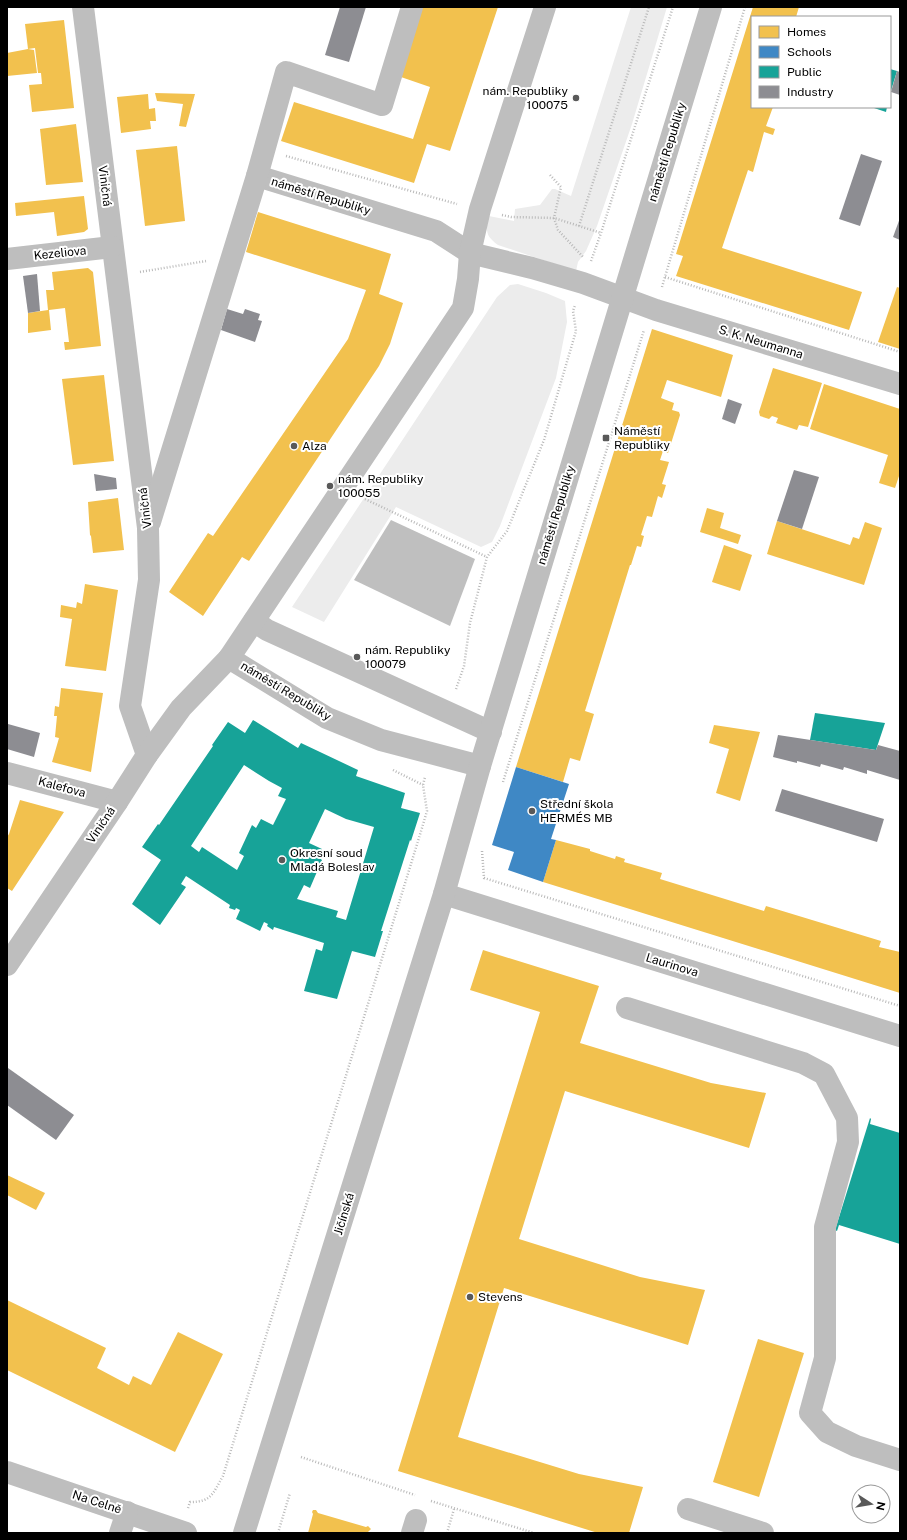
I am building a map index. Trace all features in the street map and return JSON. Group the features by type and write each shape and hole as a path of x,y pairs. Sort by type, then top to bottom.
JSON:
{"street":[{"name":"Viničná","path":"7,965 147,755 130,706 149,580 148,528 83,7"},
{"name":"náměstí Republiky","path":"412,7 382,105 286,72 257,176 436,231 470,253 532,268 622,297"},
{"name":"náměstí Republiky","path":"147,755 181,708 229,658 463,308 468,279 470,253 480,209 545,7"},
{"name":"náměstí Republiky","path":"444,894 480,766 622,297 712,7"},
{"path":"148,528 257,176"},
{"name":"Kezeliova","path":"7,259 112,247"},
{"name":"S. K. Neumanna","path":"622,297 656,310 900,384"},
{"path":"254,621 267,630 491,732"},
{"name":"náměstí Republiky","path":"229,658 328,718 381,740 480,766"},
{"name":"Kalefova","path":"7,773 117,802"},
{"name":"Laurinova","path":"444,894 900,1036"},
{"name":"Jičínská","path":"244,1533 444,894"},
{"path":"627,1008 803,1064 824,1074 847,1118 848,1142 825,1227 825,1358 810,1413 827,1432 856,1446 900,1460"},
{"name":"Na Celně","path":"9,1479 127,1512 186,1533"},
{"path":"688,1509 763,1533"},
{"path":"120,1533 127,1512"}],"path":[{"path":"579,226 649,7"},
{"path":"550,175 561,187 554,218 558,230 590,264 601,234 673,7"},
{"path":"501,787 646,325 653,324 665,277 745,7"},
{"path":"265,150 446,201 511,217 554,218 601,234"},
{"path":"116,276 232,257"},
{"path":"665,277 900,352"},
{"path":"454,692 464,666 470,623 487,557 507,531 544,440 576,331 573,311"},
{"path":"365,499 487,557"},
{"path":"190,1502 202,1502 211,1496 223,1476 427,811 423,785"},
{"path":"482,848 484,878 900,1006"},
{"path":"278,1533 290,1493"},
{"path":"447,1533 454,1509"}],"shaded area":[{"path":"631,7 667,7 632,124 597,226 586,251 578,262 576,271 498,245 491,239 488,233 487,226 489,216 514,221 515,209 540,205 552,189 571,196"},
{"path":"518,284 565,301 567,322 556,378 500,526 492,542 481,547 396,507 324,622 292,607 497,297 510,285"},
{"path":"391,520 475,559 450,626 354,580"}],"building: Homes":[{"path":"421,7 498,7 450,151 427,144 414,183 281,141 294,102 413,139 430,87 398,76"},
{"path":"753,7 799,7 796,16 751,16 751,108 773,108 766,126 775,129 773,135 764,132 753,172 748,170 722,248 862,292 849,330 676,276 683,256 676,254"},
{"path":"64,20 74,108 32,112 29,85 42,84 41,73 38,73 35,48 28,49 25,24"},
{"path":"28,49 34,50 37,73 7,76 7,53"},
{"path":"155,93 195,94 186,127 179,126 183,104 157,101"},
{"path":"148,94 149,109 155,108 156,121 150,121 151,129 121,133 117,97"},
{"path":"76,124 83,182 46,185 40,129"},
{"path":"177,146 185,221 145,226 136,150"},
{"path":"84,196 88,229 84,232 57,236 54,212 16,216 15,203"},
{"path":"258,212 391,254 379,294 403,303 390,344 379,366 249,561 242,557 203,616 169,592 208,533 213,536 348,339 366,290 246,252"},
{"path":"88,268 93,272 101,346 65,350 64,342 69,342 65,308 49,310 51,330 28,333 28,313 48,310 46,290 54,290 52,272"},
{"path":"897,287 900,288 900,349 878,342"},
{"path":"652,329 733,355 721,397 667,380 661,398 674,403 672,410 679,412 680,415 668,453 663,451 660,460 669,462 662,484 666,485 662,498 658,496 652,517 647,516 641,535 644,536 641,547 637,546 630,565 585,711 594,714 580,761 570,758 563,782 516,767"},
{"path":"773,368 822,383 808,427 799,425 797,430 776,423 778,418 772,416 769,419 760,416 759,412"},
{"path":"104,375 114,461 73,465 62,379"},
{"path":"824,384 900,409 900,473 895,488 879,483 888,455 810,429"},
{"path":"118,498 124,550 93,553 90,535 88,502"},
{"path":"707,508 724,513 720,528 741,535 738,544 700,532"},
{"path":"777,521 850,545 853,537 859,539 865,522 882,528 864,585 767,554"},
{"path":"724,545 752,555 740,591 712,582"},
{"path":"85,584 118,590 106,671 65,666 72,619 60,617 61,605 76,608 77,602 82,604"},
{"path":"61,688 103,693 91,772 52,762 59,738 55,737 57,716 54,716 55,706 59,707"},
{"path":"714,725 760,732 740,801 716,793 729,749 709,743"},
{"path":"20,800 64,812 12,891 7,888 7,837"},
{"path":"556,840 590,849 590,851 615,859 616,856 625,859 624,862 662,873 660,879 764,911 766,906 881,941 879,947 900,952 900,993 543,882"},
{"path":"483,950 599,986 580,1043 711,1083 766,1093 749,1148 565,1091 519,1239 640,1277 705,1290 688,1345 504,1288 458,1437 579,1474 643,1487 629,1533 598,1533 398,1471 540,1012 470,990"},
{"path":"7,1175 45,1193 36,1210 7,1195"},
{"path":"7,1300 106,1348 97,1368 129,1385 133,1376 151,1385 178,1332 223,1354 175,1452 7,1370"},
{"path":"758,1339 804,1353 759,1497 713,1482"},
{"path":"313,1510 316,1510 318,1513 366,1527 368,1526 371,1529 367,1533 308,1533"}],"building: Schools":[{"name":"Střední škola HERMÉS MB","path":"516,767 569,784 551,839 556,840 543,882 508,870 514,852 492,845"}],"building: Public":[{"path":"891,69 897,71 891,91"},
{"path":"874,108 887,108 886,112"},
{"path":"815,713 885,723 876,750 810,740"},
{"name":"Okresní soud Mladá Boleslav","path":"253,720 298,748 301,743 358,770 356,776 405,793 401,808 420,813 381,931 383,931 375,957 352,951 337,999 304,991 316,949 322,951 324,943 274,927 273,930 264,922 260,931 236,919 240,910 236,908 235,910 229,908 230,905 186,876 181,884 186,887 160,925 132,904 161,860 142,847 158,824 159,825 228,722 245,733","holes":["244,765 282,788 278,796 286,799 273,825 261,819 256,828 252,825 239,853 244,856 237,870 202,847 199,852 191,846","325,809 346,819 374,827 346,920 336,917 338,911 297,899 304,885 310,888 322,860 318,857 322,849 309,843"]},
{"path":"870,1118 870,1124 900,1133 900,1244 839,1225 837,1231 835,1230"}],"building: Industry":[{"path":"340,7 366,7 349,62 325,55"},
{"path":"897,71 900,72 900,95 891,92"},
{"path":"861,154 882,161 860,226 839,219"},
{"path":"900,218 900,240 893,237"},
{"path":"37,274 40,311 28,313 23,276"},
{"path":"227,309 243,314 245,309 260,314 258,320 262,321 255,342 221,330"},
{"path":"728,399 742,404 735,424 722,419"},
{"path":"794,470 819,477 802,529 777,521"},
{"path":"94,474 116,478 117,489 96,491"},
{"path":"8,724 40,733 34,757 7,749"},
{"path":"778,735 876,750 878,745 900,751 900,780 867,770 867,774 844,767 843,770 821,764 820,767 773,757"},
{"path":"782,789 884,819 877,842 775,811"},
{"path":"8,1068 74,1115 56,1140 7,1105"}],"place":[{"name":"nám. Republiky 100075","path":"576,98"},
{"name":"Náměstí Republiky","path":"606,438"},
{"name":"Alza","path":"294,446"},
{"name":"nám. Republiky 100055","path":"330,486"},
{"name":"nám. Republiky 100079","path":"357,657"},
{"name":"Střední škola HERMÉS MB","path":"532,811"},
{"name":"Okresní soud Mladá Boleslav","path":"282,860"},
{"name":"Stevens","path":"470,1297"}]}
